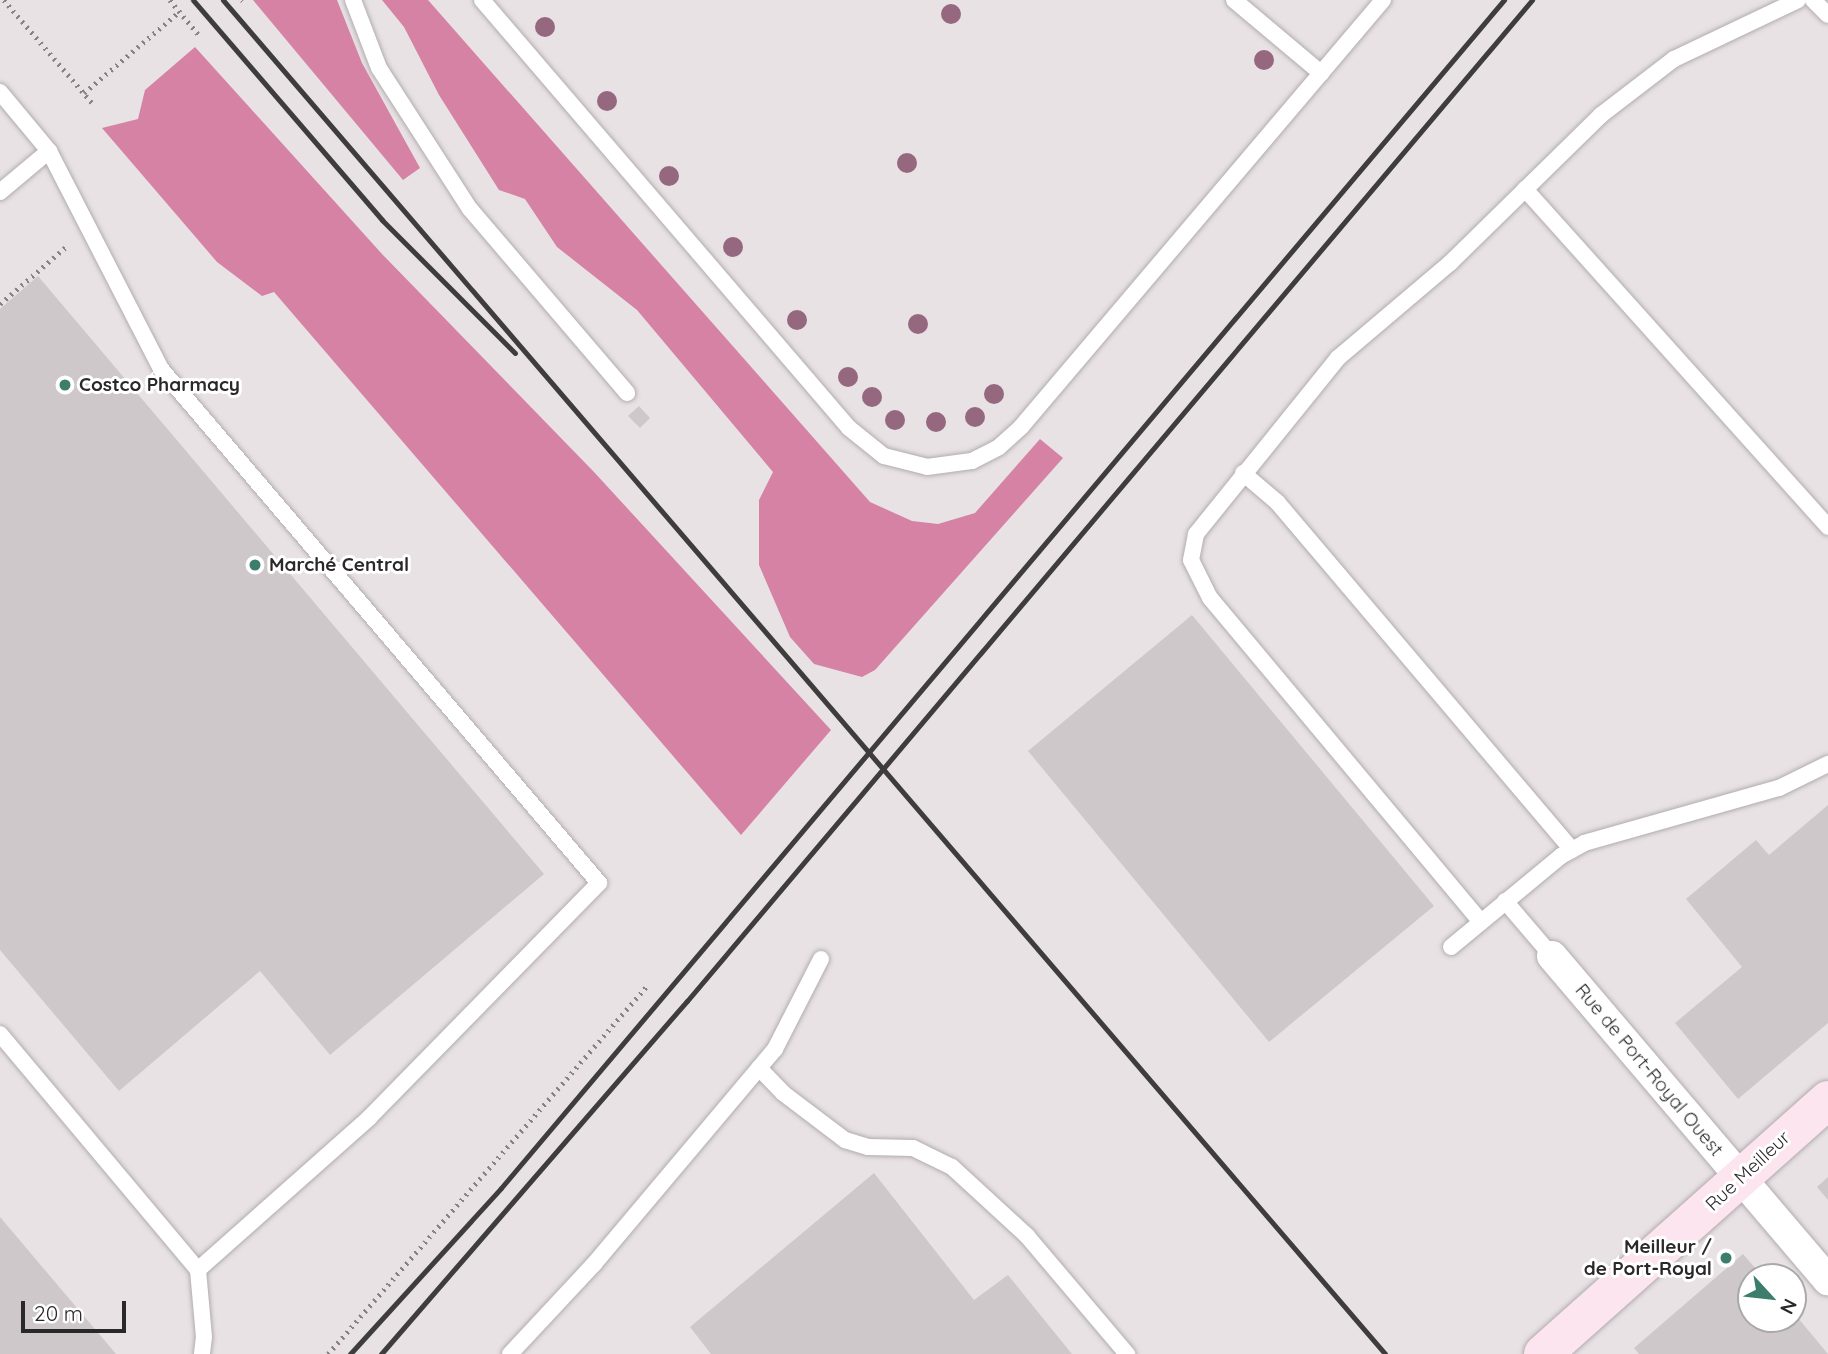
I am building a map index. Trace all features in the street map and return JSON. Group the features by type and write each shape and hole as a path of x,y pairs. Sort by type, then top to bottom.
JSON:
{"street":[{"name":"Rue de Port-Royal Ouest","path":"1552,956 1828,1280"},
{"name":"Rue Meilleur","path":"1543,1354 1828,1100"}],"lane":[{"path":"353,0 379,68 470,209 627,393"},
{"path":"482,0 849,428 884,456 927,467 972,461 1015,433 1383,0"},
{"path":"1234,0 1321,73"},
{"path":"1481,922 1196,577 1191,560 1196,534 1338,358 1450,263 1643,80 1674,59 1798,0"},
{"path":"1813,0 1828,15"},
{"path":"0,92 49,150 91,226 160,369 599,883 369,1118 198,1270"},
{"path":"0,192 49,150"},
{"path":"1525,189 1828,527"},
{"path":"1243,473 1277,502 1572,850"},
{"path":"1451,947 1505,901 1572,850 1622,829 1779,788 1828,764"},
{"path":"1505,901 1552,956"},
{"path":"510,1354 594,1264 775,1049 821,959"},
{"path":"0,1034 198,1270 202,1354"},
{"path":"759,1068 783,1093 845,1140 867,1147 913,1148 951,1167 1027,1236 1127,1354"}],"path":[{"path":"4,0 93,104"},
{"path":"170,0 199,35"},
{"path":"84,93 180,11"},
{"path":"0,304 91,226"},
{"path":"9,284 15,291"},
{"path":"328,1354 648,985"}],"shaded area":[{"path":"253,0 337,0 362,63 420,168 403,180"},
{"path":"382,0 428,0 870,502 912,521 938,524 975,513 1040,439 1063,458 875,670 862,677 814,664 790,637 759,565 759,500 773,472 637,310 557,247 525,199 499,190 439,95 404,27"},
{"path":"195,47 382,254 594,472 831,730 741,835 274,292 262,296 217,262 102,128 138,119 145,90"}],"building":[{"path":"38,276 544,874 330,1055 260,971 119,1091 0,950 0,309"},
{"path":"639,406 650,418 640,428 628,416"},
{"path":"1192,615 1434,906 1269,1042 1028,751"},
{"path":"1828,805 1828,1023 1738,1099 1675,1023 1742,967 1686,899 1756,840 1769,855"},
{"path":"874,1173 974,1300 1008,1275 1072,1354 711,1354 690,1327"},
{"path":"1828,1177 1828,1200 1817,1187"},
{"path":"0,1217 116,1354 0,1354"},
{"path":"1743,1254 1751,1263 1737,1263 1737,1333 1807,1333 1807,1329 1828,1354 1639,1354 1634,1348"}],"railway":[{"path":"193,0 382,220 515,353"},
{"path":"223,0 1385,1354"},
{"path":"350,1354 501,1188 1504,0"},
{"path":"381,1354 687,1001 1532,0"}],"place":[{"name":"Costco Pharmacy","path":"65,385"},
{"name":"Marché Central","path":"255,565"},
{"name":"Meilleur / de Port-Royal","path":"1726,1258"}]}
